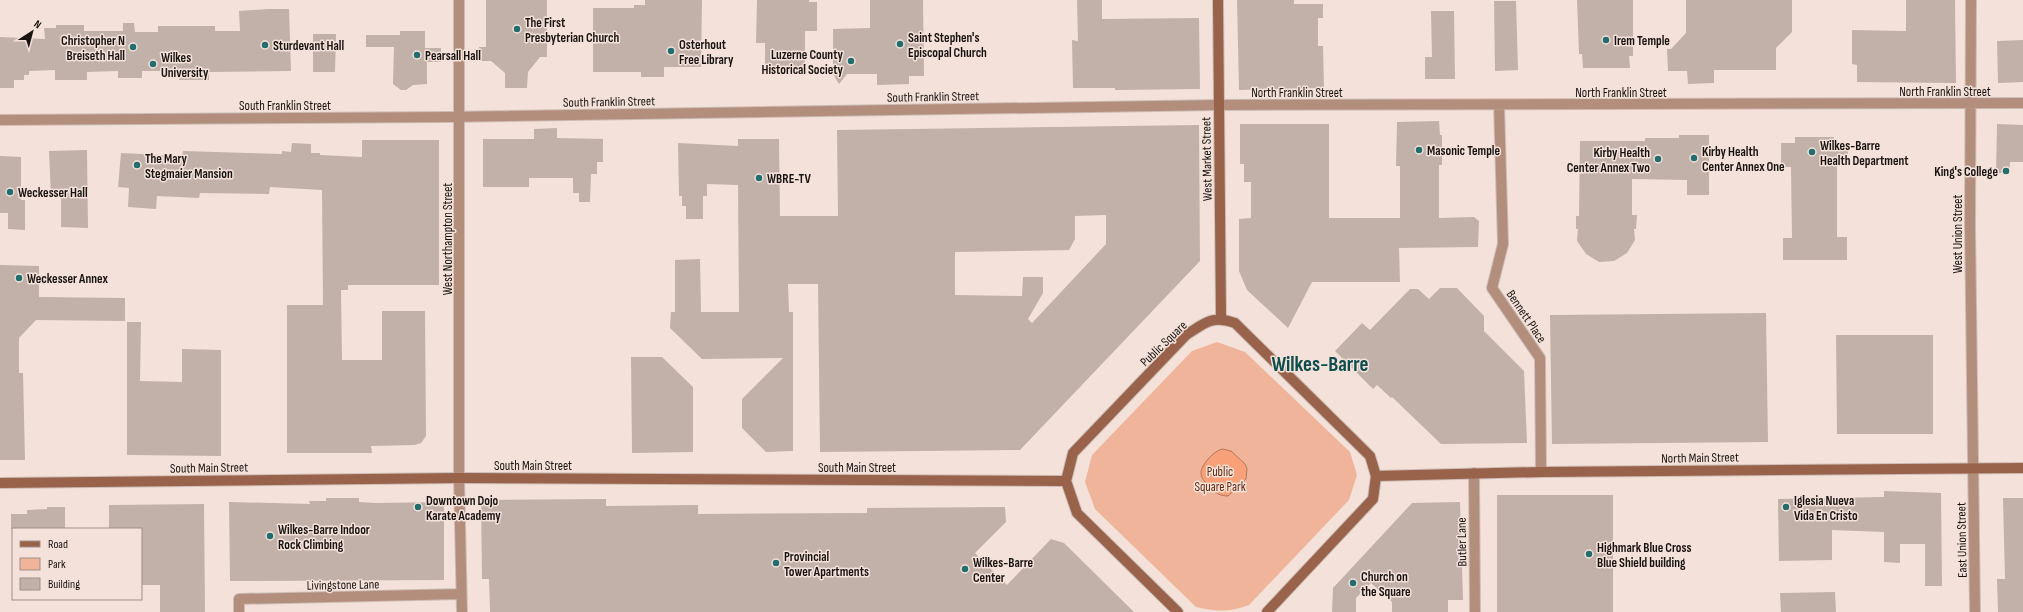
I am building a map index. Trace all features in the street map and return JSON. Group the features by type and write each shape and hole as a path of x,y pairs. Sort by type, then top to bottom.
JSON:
{"street":[{"name":"West Northampton Street","path":"459,0 459,478 462,612"},
{"name":"West Market Street","path":"1218,0 1221,318"},
{"name":"West Union Street","path":"1971,0 1970,104 1972,468"},
{"name":"North Franklin Street","path":"1219,105 2023,103"},
{"name":"South Franklin Street","path":"0,120 460,116 1219,105"},
{"name":"Bennett Place","path":"1499,105 1503,244 1492,288 1540,358 1541,472"},
{"path":"1221,318 1234,323 1370,456 1376,476 1373,499 1266,612"},
{"name":"Public Square","path":"1066,481 1073,453 1186,335 1206,322 1221,318"},
{"name":"East Union Street","path":"1972,468 1975,612"},
{"name":"North Main Street","path":"1376,476 1474,472 2023,468"},
{"name":"Butler Lane","path":"1474,472 1475,612"},
{"name":"South Main Street","path":"0,483 459,478 1066,481"},
{"path":"1066,481 1077,513 1178,612"},
{"name":"Livingstone Lane","path":"239,612 239,599 461,594"}],"green space":[{"name":"Public Square Park","path":"1217,342 1245,352 1350,452 1357,475 1349,500 1249,605 1236,609 1210,610 1196,607 1095,509 1085,482 1092,455 1192,351"}],"shaded area":[{"path":"1222,449 1231,451 1245,464 1247,469 1246,479 1228,496 1221,495 1216,492 1204,481 1201,474 1205,463 1209,458"}],"building":[{"name":"The First Presbyterian Church","path":"486,0 547,0 547,57 540,57 528,72 527,88 505,88 505,73 491,61 479,61 479,47 486,47"},
{"name":"Osterhout Free Library","path":"645,0 702,0 701,67 664,67 664,77 641,77 641,72 593,72 593,8 634,8 634,5 645,5"},
{"path":"757,0 809,0 809,2 817,2 817,31 805,31 805,67 765,66 765,43 756,43"},
{"name":"Saint Stephen's Episcopal Church","path":"870,0 923,0 924,76 909,76 909,84 877,85 877,74 847,74 839,84 833,74 833,29 870,28"},
{"path":"1077,0 1102,0 1102,19 1199,18 1200,89 1115,90 1115,88 1073,88 1072,40 1078,41"},
{"path":"1237,0 1294,0 1294,4 1323,4 1323,18 1318,18 1318,46 1323,46 1324,88 1239,90"},
{"name":"Irem Temple","path":"1577,0 1633,0 1633,56 1629,56 1630,68 1583,68 1582,54 1579,54"},
{"path":"1686,0 1792,0 1792,32 1776,48 1776,70 1714,70 1714,83 1688,84 1687,71 1668,71 1667,49 1671,49 1686,33"},
{"path":"1906,0 1955,0 1956,83 1857,82 1857,65 1852,64 1852,30 1906,31"},
{"path":"1494,1 1516,1 1518,70 1495,71"},
{"path":"289,9 291,71 209,72 209,80 179,80 179,71 142,71 142,78 118,78 118,71 87,72 87,80 55,80 55,70 29,71 29,75 24,75 24,80 14,80 14,88 0,88 0,37 45,39 44,28 56,28 56,25 84,25 84,31 123,31 123,23 134,23 135,32 158,32 158,26 215,26 215,31 240,31 239,11"},
{"path":"1431,11 1454,11 1455,79 1425,79 1425,57 1432,57"},
{"name":"Pearsall Hall","path":"400,31 425,31 425,48 441,48 441,62 427,62 427,84 413,85 406,90 401,90 393,84 394,47 366,47 366,35 400,35"},
{"path":"313,34 336,34 335,72 313,72"},
{"path":"2023,40 2023,82 1998,83 1997,41"},
{"path":"1439,121 1440,135 1442,135 1442,165 1439,165 1439,218 1474,217 1479,221 1478,247 1399,248 1400,282 1312,282 1288,328 1247,290 1239,271 1239,219 1251,218 1251,182 1244,182 1244,164 1240,164 1240,124 1329,124 1329,218 1400,218 1400,166 1396,166 1397,122"},
{"path":"1997,124 2023,125 2023,162 2010,162 2009,173 1996,173"},
{"path":"1199,125 1200,261 1020,450 820,452 818,284 788,284 789,312 793,312 793,451 766,452 742,428 742,399 783,358 702,359 670,328 671,312 675,312 675,260 700,259 701,312 739,312 738,185 707,184 707,196 703,196 703,219 686,219 686,206 682,206 682,196 679,196 678,143 738,146 738,139 779,139 780,216 838,216 837,130","holes":["1106,215 1106,244 1032,323 1028,319 1043,293 1043,277 1023,277 1022,296 955,295 955,252 1069,250 1075,239 1075,216"]},
{"path":"557,128 557,138 603,139 603,162 597,162 597,174 591,174 590,202 579,202 579,193 573,193 573,178 529,178 529,187 483,187 483,139 534,139 534,129"},
{"path":"1679,135 1709,135 1709,195 1687,195 1687,180 1632,179 1632,215 1637,215 1636,229 1634,229 1635,240 1627,253 1614,261 1599,262 1586,254 1577,241 1578,229 1576,229 1576,216 1579,216 1580,141 1645,141 1645,138 1679,138"},
{"path":"1795,137 1834,137 1834,143 1848,143 1848,166 1837,166 1837,237 1847,237 1847,260 1783,260 1783,238 1792,238 1791,167 1781,167 1781,143 1795,143"},
{"path":"362,140 439,140 439,285 348,285 348,290 341,290 342,360 382,360 382,311 425,311 426,436 421,443 415,445 371,446 372,453 287,453 287,305 323,305 322,190 270,187 269,194 200,193 199,198 157,196 156,209 128,207 129,188 118,187 121,153 182,156 183,151 282,154 282,151 291,152 292,143 311,144 311,153 320,153 320,155 362,157"},
{"path":"87,150 88,228 61,227 61,197 51,197 49,151"},
{"name":"Weckesser Hall","path":"0,156 21,157 21,200 25,200 25,230 8,229 8,213 0,213"},
{"path":"0,265 39,266 39,297 125,298 125,321 36,320 19,338 19,373 23,373 25,460 0,460"},
{"path":"1440,288 1457,288 1484,316 1484,331 1524,371 1527,443 1441,444 1392,397 1391,398 1377,385 1373,389 1335,351 1362,323 1370,330 1410,289 1418,289 1429,299"},
{"path":"1766,313 1768,442 1552,444 1550,315"},
{"path":"127,322 141,322 140,381 182,382 182,349 221,350 221,456 127,455"},
{"path":"1836,335 1933,335 1933,434 1837,434"},
{"path":"631,357 662,357 693,387 693,452 632,453"},
{"path":"1884,491 1941,493 1942,586 1925,586 1925,544 1900,544 1900,563 1884,562 1884,532 1832,530 1832,560 1779,561 1778,499 1884,497"},
{"path":"1497,495 1613,495 1613,612 1497,612"},
{"path":"326,498 359,498 359,502 376,503 444,502 444,580 230,581 229,502 310,504 309,501 326,501"},
{"path":"2003,498 2023,498 2023,612 1998,612 1997,579 2005,579"},
{"path":"606,499 606,506 698,505 698,514 867,513 867,508 1005,507 1006,522 975,553 1007,585 1051,539 1064,543 1134,612 490,612 489,579 482,579 481,500"},
{"path":"1460,502 1463,600 1448,600 1448,612 1392,612 1392,602 1371,583 1356,598 1356,612 1332,612 1333,588 1412,503"},
{"path":"204,504 205,612 160,612 160,585 142,585 142,528 109,528 109,505"},
{"path":"47,507 65,507 65,528 11,529 11,514 27,514 27,510 47,509"},
{"path":"1835,592 1836,612 1781,612 1780,593"}],"place":[{"name":"The First Presbyterian Church","path":"517,29"},
{"name":"Irem Temple","path":"1606,40"},
{"name":"Saint Stephen's Episcopal Church","path":"900,44"},
{"name":"Sturdevant Hall","path":"265,45"},
{"name":"Christopher N Breiseth Hall","path":"133,47"},
{"name":"Osterhout Free Library","path":"671,51"},
{"name":"Pearsall Hall","path":"417,55"},
{"name":"Luzerne County Historical Society","path":"851,61"},
{"name":"Wilkes University","path":"153,64"},
{"name":"Masonic Temple","path":"1419,150"},
{"name":"Wilkes-Barre Health Department","path":"1812,152"},
{"name":"Kirby Health Center Annex One","path":"1694,158"},
{"name":"Kirby Health Center Annex Two","path":"1658,159"},
{"name":"The Mary Stegmaier Mansion","path":"137,165"},
{"name":"King's College","path":"2006,171"},
{"name":"WBRE-TV","path":"759,178"},
{"name":"Weckesser Hall","path":"10,192"},
{"name":"Weckesser Annex","path":"19,278"},
{"name":"Downtown Dojo Karate Academy","path":"418,507"},
{"name":"Iglesia Nueva Vida En Cristo","path":"1786,507"},
{"name":"Wilkes-Barre Indoor Rock Climbing","path":"270,536"},
{"name":"Highmark Blue Cross Blue Shield building","path":"1589,554"},
{"name":"Provincial Tower Apartments","path":"776,563"},
{"name":"Wilkes-Barre Center","path":"965,569"},
{"name":"Church on the Square","path":"1353,583"}],"district":[{"name":"Wilkes-Barre","path":"1320,364"}]}
